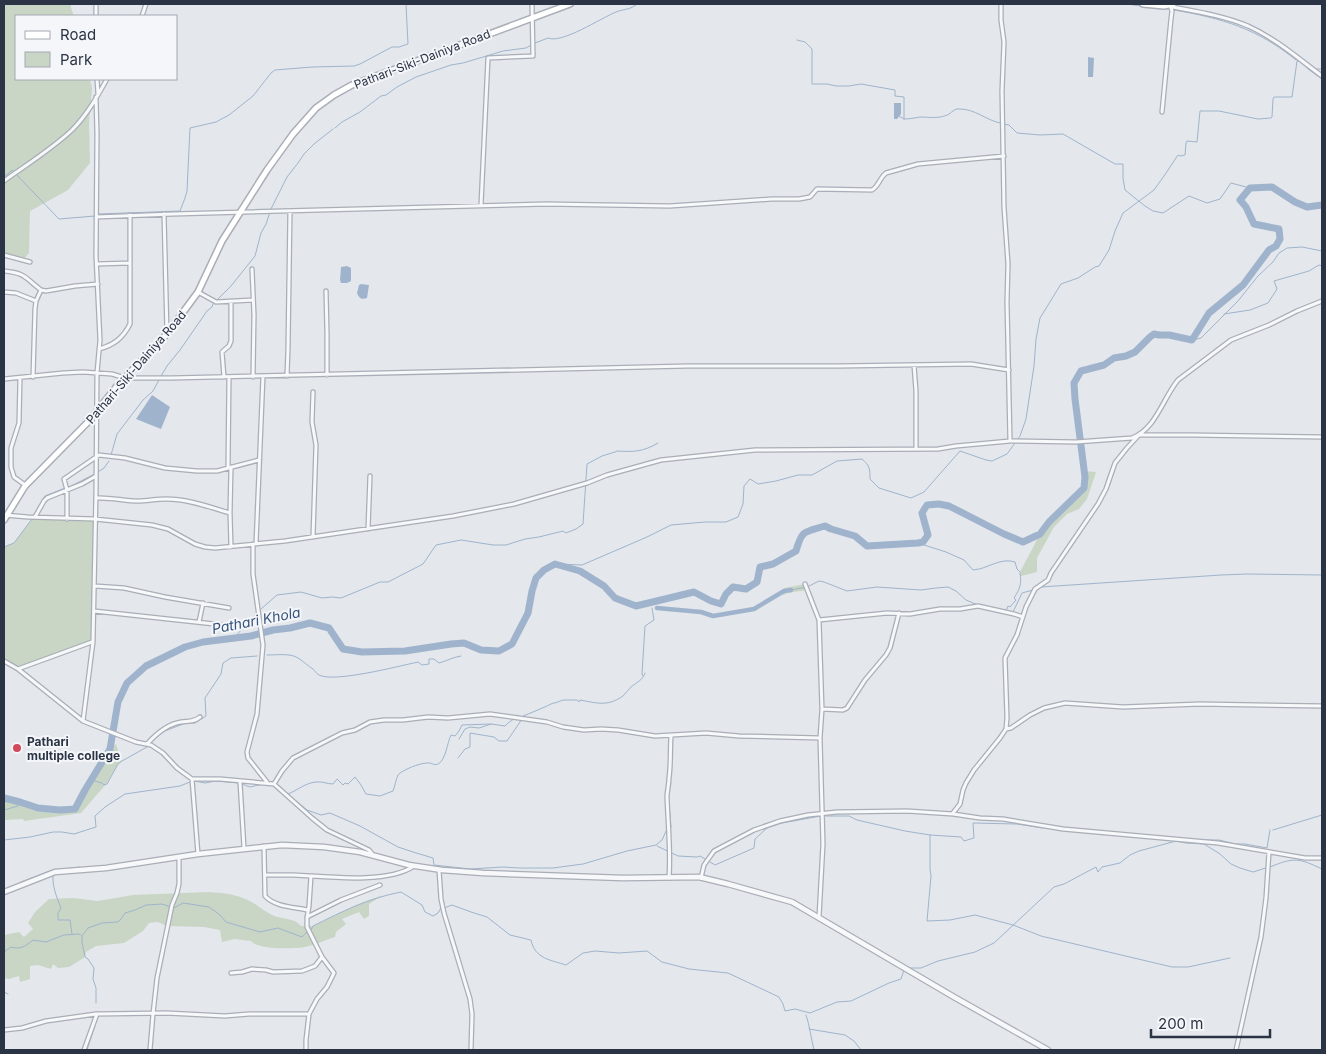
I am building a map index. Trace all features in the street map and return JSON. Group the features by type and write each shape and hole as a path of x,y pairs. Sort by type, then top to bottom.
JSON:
{"main road":[{"name":"Pathari-Siki-Dainiya Road","path":"5,516 26,486 90,421 116,386 167,334 198,292 222,241 240,212 292,134 316,108 352,85 570,4"},
{"path":"1143,4 1164,6 1172,4"}],"street":[{"path":"481,205 488,58 533,56 532,4"},
{"path":"1001,4 1004,42 1002,91 1004,207 1008,264 1010,441"},
{"path":"1172,4 1173,7 1217,15 1249,26 1287,49 1322,76"},
{"path":"1162,112 1172,4"},
{"path":"83,721 93,642 95,586 96,412 100,340 96,217 97,80"},
{"path":"4,182 73,129 84,116 106,80"},
{"path":"96,217 481,205 670,206 799,199 810,197 817,189 872,190 877,187 886,173 918,164 1004,156"},
{"path":"287,376 290,211"},
{"path":"164,214 167,334"},
{"path":"99,349 119,340 130,324 130,215"},
{"path":"4,255 30,262"},
{"path":"97,264 130,263"},
{"path":"252,269 253,377"},
{"path":"4,271 16,272 25,276 41,290 46,291 98,284"},
{"path":"33,377 36,301 41,290"},
{"path":"326,291 327,375"},
{"path":"4,292 16,293 36,301"},
{"path":"198,292 216,302 253,300"},
{"path":"231,301 231,341 229,346 222,352 226,377 231,546"},
{"path":"953,814 960,804 963,790 974,770 1006,729 1005,658 1017,635 1035,588 1048,580 1098,504 1106,489 1115,463 1150,424 1178,380 1231,340 1322,301"},
{"path":"4,379 62,373 112,374 125,378 172,378 678,366 971,364 1009,370"},
{"path":"914,365 916,449"},
{"path":"263,376 253,574 262,645 257,714 247,752 248,758 267,782"},
{"path":"20,378 19,423 11,448 12,474 26,486"},
{"path":"313,392 312,422 316,444 313,537"},
{"path":"5,516 95,519 162,527 206,548 285,542 446,517 514,504 661,460 755,450 938,449 1010,441 1076,442 1132,438 1139,435 1322,437"},
{"path":"4,456 11,455"},
{"path":"67,519 67,490 64,479 101,455 125,458 167,469 206,471 217,471 258,460"},
{"path":"34,518 44,500 96,476"},
{"path":"368,529 370,476"},
{"path":"96,498 136,501 180,500 230,513"},
{"path":"805,584 819,620 823,853 819,917"},
{"path":"95,586 124,588 229,608"},
{"path":"199,622 203,603"},
{"path":"819,620 887,613 910,614 940,609 960,610 978,606 1023,617"},
{"path":"94,611 242,627"},
{"path":"822,708 843,710 847,708 865,680 890,648 899,613"},
{"path":"18,670 93,642"},
{"path":"4,661 83,721 118,736 151,745 192,780 220,779 274,784 327,830 369,850 373,856"},
{"path":"1006,729 1012,728 1030,714 1044,708 1065,703 1123,707 1226,704 1322,706"},
{"path":"274,784 293,758 342,733 355,730 370,722 384,720 428,717 448,718 490,714 547,722 563,727 584,730 618,730 655,736 706,733 820,738"},
{"path":"147,744 158,732 169,726 181,722 195,721 200,717"},
{"path":"669,878 669,859 671,855 667,795 670,777 670,736"},
{"path":"192,780 198,854"},
{"path":"240,781 244,848"},
{"path":"702,878 704,865 714,850 754,830 822,813 907,811 953,814 1003,819 1063,829 1218,843 1305,858 1322,858"},
{"path":"4,892 55,872 106,868 198,854 282,845 324,847 360,852 414,866 439,870 623,878 702,878 792,902 1048,1050"},
{"path":"264,846 264,896 279,904 308,910"},
{"path":"1236,1050 1261,936 1269,852"},
{"path":"150,1050 157,978 172,906 179,884 180,857"},
{"path":"265,875 346,878 381,876 409,870 414,866"},
{"path":"439,870 444,913 470,999 472,1014 471,1050"},
{"path":"306,1050 310,1014 334,972 322,957 308,927 307,918 311,876"},
{"path":"307,918 341,900 380,885"},
{"path":"231,973 252,969 273,972 302,971 315,966 322,957"},
{"path":"84,1050 97,1014"},
{"path":"4,1030 22,1028 46,1021 97,1014 225,1016 310,1014"}],"green space":[{"path":"4,4 71,4 74,15 15,15 15,80 90,80 92,88 89,123 90,163 68,190 30,211 29,253 23,260 4,253"},
{"path":"1084,471 1096,472 1087,499 1079,509 1067,514 1054,527 1037,558 1037,572 1021,576 1020,572 1040,534 1049,522 1083,488"},
{"path":"35,517 95,519 93,642 18,669 4,661 4,547 14,543"},
{"path":"805,584 807,590 783,595 784,588"},
{"path":"116,744 122,761 118,764 107,783 81,813 24,821 23,819 4,820 4,798 38,808 75,809 110,749"},
{"path":"209,892 244,898 276,917 295,921 301,926 313,926 356,905 383,895 369,904 369,916 364,919 359,912 342,919 346,924 336,932 335,937 305,947 268,947 251,941 234,939 222,942 220,930 204,927 167,926 158,922 149,923 143,931 124,943 96,946 86,952 85,957 69,967 58,968 53,964 51,969 38,965 30,966 30,979 20,982 19,976 9,979 4,978 4,935 19,932 24,937 33,929 28,923 35,912 49,899 73,898 98,901 133,895"}],"water":[{"path":"1088,57 1094,58 1093,77 1088,77"},
{"path":"894,103 901,103 901,114 897,119 894,119"},
{"path":"347,266 351,268 351,281 341,283 341,267"},
{"path":"361,284 369,285 367,298 360,298 357,293"},
{"path":"152,395 170,407 161,429 136,419"}],"waterway":[{"path":"99,214 180,211 187,191 190,128 216,122 229,115 253,96 275,70 354,66 392,47 408,44 406,4"},
{"path":"535,43 548,38 554,39 572,34 616,12 637,4"},
{"path":"1127,4 1141,6"},
{"path":"1163,8 1168,9"},
{"path":"1174,10 1239,26 1268,40 1296,60"},
{"path":"797,40 805,42 812,49 812,84 836,86 861,84 895,90 895,96 904,97 904,119"},
{"path":"335,128 381,96 386,95 416,77 451,65 503,51 526,48 531,45"},
{"path":"555,564 582,565 671,525 726,522 738,517 743,504 744,486 750,479 758,484 798,475 812,475 837,461 862,459 869,468 870,479 879,488 911,498 924,492 960,451 992,461 1007,454 1020,436 1026,419 1040,318 1061,284 1078,278 1099,266 1109,250 1123,213 1154,190 1178,155 1185,155 1187,141 1197,142 1200,111 1219,111 1258,119 1271,118 1274,97 1292,97 1297,61 1300,61 1322,79"},
{"path":"1316,69 1322,69"},
{"path":"899,116 904,119 937,117 949,114 956,109 965,109 1000,123"},
{"path":"1004,124 1009,125 1017,133 1063,134 1115,164 1123,164 1125,190 1153,211 1163,213 1189,196 1207,203 1220,199 1231,183 1250,188"},
{"path":"271,209 287,177 304,154 333,129"},
{"path":"4,177 12,170 59,219 95,216"},
{"name":"Pathari Khola","path":"4,798 38,808 75,809 110,749 118,702 127,683 146,666 185,647 203,642 251,636 310,623 329,628 343,649 362,652 405,651 464,643 481,650 499,651 512,644 528,613 536,578 544,570 555,564 580,571 604,586 615,598 636,606 694,592 721,604 726,594 733,587 746,589 757,582 760,567 773,564 796,551 800,539 805,532 813,529 825,526 855,536 867,546 923,542 928,535 922,513 927,505 939,504 949,506 1023,542 1040,534 1049,522 1084,488 1085,477 1074,383 1081,371 1104,365 1114,358 1135,352 1154,334 1192,340 1209,313 1243,285 1269,250 1276,246 1280,239 1279,229 1254,224 1246,207 1240,200 1250,188 1272,187 1295,202 1307,207 1322,205"},
{"path":"216,301 231,286 255,256 261,233 270,212"},
{"path":"1193,340 1201,338 1238,301 1279,253 1287,248 1302,247 1322,251"},
{"path":"1224,314 1250,310 1268,303 1277,289 1274,281 1309,271 1319,265 1322,266"},
{"path":"161,376 213,304"},
{"path":"111,455 117,434 143,400 153,391 159,380"},
{"path":"261,609 277,595 301,592 322,598 341,598 380,582 388,582 423,564 436,545 461,540 506,545 563,531 566,533 576,529 583,524 587,464 617,451 638,451 658,443"},
{"path":"98,472 109,461"},
{"path":"69,487 93,475"},
{"path":"33,516 45,496 65,488"},
{"path":"4,547 14,543 32,519"},
{"path":"918,543 964,560 973,570 999,562 1010,561 1015,562 1020,572"},
{"path":"1006,611 1008,606 1010,607 1016,600 1014,598 1020,586 1020,573"},
{"path":"1041,587 1221,575 1322,575"},
{"path":"791,590 807,587 819,581 847,591 877,587 921,590 948,587 966,600 978,605"},
{"path":"657,608 701,612 713,616 754,609 784,591 791,590"},
{"path":"1012,612 1022,593 1033,590"},
{"path":"643,676 645,626 654,620 652,608"},
{"path":"233,639 255,615"},
{"path":"267,655 295,656 319,675 327,677 367,673 418,662 422,665 429,664 429,659 434,659 439,663 461,656"},
{"path":"162,732 186,723 195,723 206,716 205,698 221,674 223,663 231,658 257,656"},
{"path":"458,758 465,749 470,747 470,733 494,737 499,741 507,741 523,716 563,700 612,702 623,696 641,680 645,673"},
{"path":"459,739 465,729 470,727 479,728 491,724 505,726 518,715"},
{"path":"288,794 312,783 333,784 337,779 343,785 345,783 348,784 355,777 366,794 380,796 393,791 398,775 403,771 420,764 437,764 441,762 451,735 455,736 462,725 491,724"},
{"path":"151,743 159,735"},
{"path":"91,780 104,785 107,784 118,764 147,747"},
{"path":"194,781 238,783"},
{"path":"4,840 53,832 74,834 96,827 95,816 125,794 180,786 190,782"},
{"path":"242,784 250,787 263,784"},
{"path":"267,785 276,788"},
{"path":"289,795 307,810 321,815 330,813 360,826 398,847 433,858 434,865 470,869 503,867 553,868 583,864 656,845 662,840 667,829"},
{"path":"4,810 18,806 20,802"},
{"path":"669,803 671,827"},
{"path":"1273,830 1322,815"},
{"path":"657,846 678,856 700,856 715,865 754,848 755,839 767,828 782,823 821,816"},
{"path":"825,816 849,816 857,820 905,831 961,837 964,841 974,838 973,823 1017,824 1043,828"},
{"path":"1204,840 1219,840 1267,848 1270,830"},
{"path":"930,835 931,876 927,921 950,920 975,915 1013,925 1041,936 1172,967 1188,967 1230,958"},
{"path":"907,968 921,968 938,961 975,952 994,943 1054,887 1064,884 1096,867 1098,872 1102,867 1120,863 1139,851 1176,841 1204,844 1231,864 1240,868 1253,872 1266,868"},
{"path":"1270,867 1296,860 1322,869"},
{"path":"21,882 50,871 80,867"},
{"path":"53,875 54,888 61,908 58,913 58,920 70,920 72,934"},
{"path":"311,930 313,926 356,906 401,892 422,905 425,912 433,916 441,908"},
{"path":"96,1003 96,988 93,979 94,968 85,957 82,936 88,928 102,923 118,922 125,913 146,905 162,904 174,908 183,903 209,907 226,922 260,932 278,928 302,937 307,932"},
{"path":"444,908 452,905 487,917 510,935 531,940 536,951 544,958 566,965 583,953 595,951 619,953 647,951 662,962 689,969 728,973 779,997 785,1011 795,1009 810,1013 837,1002 851,1001 901,979 904,970"},
{"path":"4,952 11,947 23,947 33,940 46,942 64,935 81,935"},
{"path":"4,992 8,994"},
{"path":"806,1015 814,1050"},
{"path":"87,1050 95,1025"},
{"path":"809,1029 845,1035 854,1041 861,1050"}],"place":[{"name":"Pathari multiple college","path":"17,748"}]}
